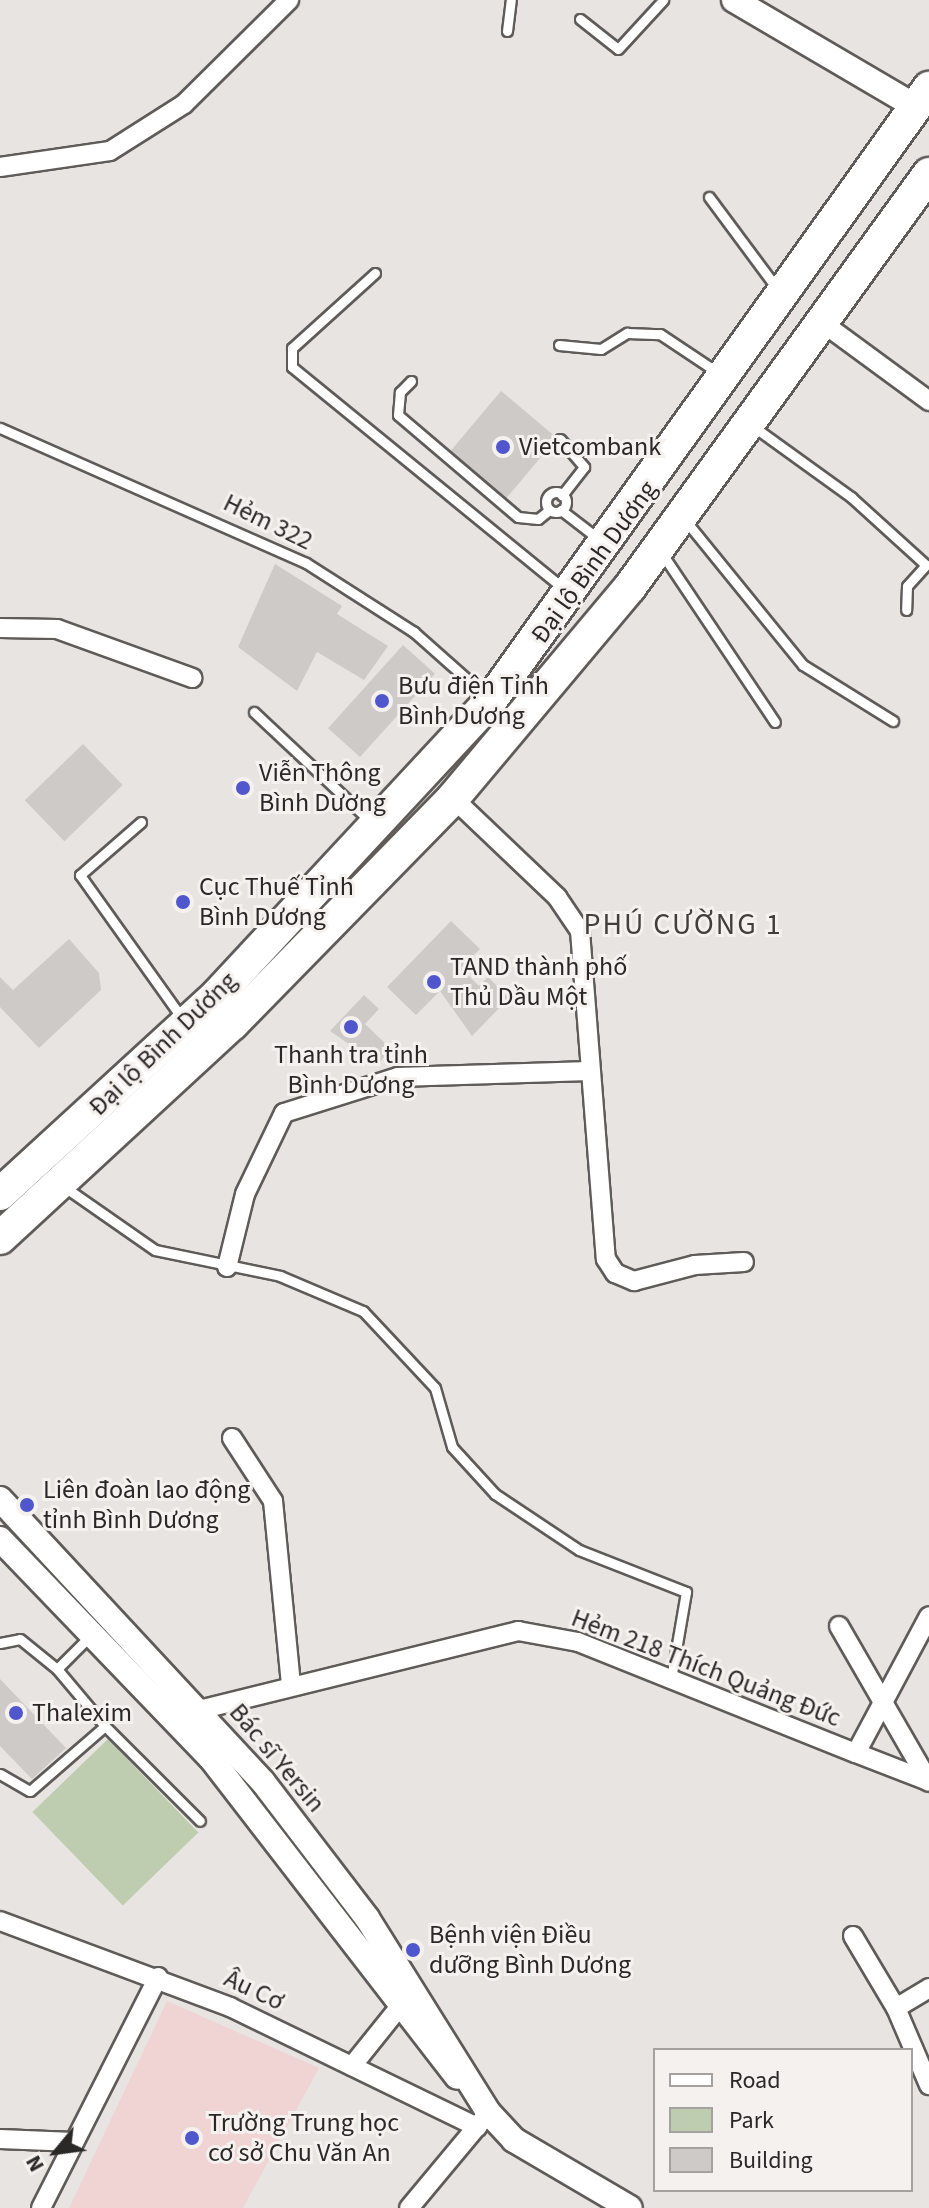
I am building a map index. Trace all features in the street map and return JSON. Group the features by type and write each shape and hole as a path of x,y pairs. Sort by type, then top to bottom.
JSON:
{"highway":[{"name":"Đại lộ Bình Dương","path":"0,1194 186,1024 378,829 491,700 608,546 783,296 924,103"},
{"name":"Đại lộ Bình Dương","path":"0,1238 63,1186 453,798 683,517 929,174"},
{"path":"427,774 453,798"}],"main road":[{"path":"734,0 924,103"},
{"name":"Bác sĩ Yersin","path":"0,1499 178,1723 297,1842"},
{"name":"Bác sĩ Yersin","path":"0,1539 199,1710 358,1925 469,2085 483,2120 630,2208"},
{"path":"178,1723 199,1710"},
{"name":"Bác sĩ Yersin","path":"358,1925 401,2005 444,2067 469,2085"}],"street":[{"path":"0,167 110,151 184,104 289,0"},
{"path":"823,323 929,401"},
{"path":"0,628 57,629 192,678"},
{"path":"453,798 573,916 586,966 602,1243 615,1273 634,1281 695,1265 744,1262"},
{"path":"227,1267 245,1194 284,1113 398,1077 590,1071"},
{"path":"232,1438 273,1501 291,1685"},
{"name":"Hẻm 218 Thích Quảng Đức","path":"199,1710 518,1631 578,1642 856,1753 929,1616"},
{"path":"839,1626 885,1697 929,1782"},
{"path":"856,1753 929,1782"},
{"name":"Âu Cơ","path":"0,1921 158,1977 352,2066 483,2120"},
{"path":"853,1936 896,2008 929,2085"},
{"path":"41,2208 158,1977"},
{"path":"896,2008 929,1988"},
{"path":"352,2066 401,2005"},
{"path":"409,2208 483,2120"},
{"path":"0,2139 74,2142"}],"lane":[{"path":"507,31 511,0"},
{"path":"580,19 618,49 663,0"},
{"path":"709,197 783,296"},
{"path":"375,273 292,348 292,367 572,595"},
{"path":"559,345 601,349 627,333 660,334 727,378"},
{"path":"411,381 400,392 398,415 518,517 538,519 549,510 561,510 608,546"},
{"path":"751,425 851,497 927,563 907,586 906,610"},
{"name":"Hẻm 322","path":"0,428 306,563 414,632 491,700"},
{"path":"560,439 584,467 562,495 561,510"},
{"path":"549,510 548,496 562,495"},
{"path":"683,517 803,665 893,721"},
{"path":"658,549 775,722"},
{"path":"254,712 378,829"},
{"path":"141,822 80,875 186,1024"},
{"path":"63,1186 155,1250 328,1290 363,1311 435,1388 452,1447 495,1494 579,1550 686,1592 671,1680"},
{"path":"57,1669 100,1626"},
{"path":"0,1643 20,1639 57,1669 105,1726 200,1821"},
{"path":"0,1774 30,1791 105,1726"}],"shaded area":[{"name":"Trường Trung học cơ sở Chu Văn An","path":"167,2001 319,2068 243,2208 69,2208"}],"green space":[{"path":"108,1739 198,1833 123,1905 32,1812"}],"building":[{"name":"Vietcombank","path":"501,391 557,438 504,501 448,454"},
{"path":"275,564 342,606 337,614 388,646 364,680 317,652 297,691 238,647"},
{"name":"Bưu điện Tỉnh Bình Dương","path":"403,645 435,674 360,757 328,728"},
{"path":"83,744 123,785 64,841 25,800"},
{"name":"TAND thành phố Thủ Dầu Một","path":"451,921 480,949 461,968 479,986 488,977 509,998 472,1036 440,991 416,1015 387,987"},
{"path":"69,939 99,973 101,990 39,1048 0,1007 0,977 13,990"},
{"name":"Thanh tra tỉnh Bình Dương","path":"364,995 379,1009 365,1024 391,1049 378,1064 330,1031"},
{"name":"Thalexim","path":"0,1679 66,1748 32,1779 0,1746"}],"place":[{"name":"Vietcombank","path":"503,447"},
{"name":"Bưu điện Tỉnh Bình Dương","path":"382,701"},
{"name":"Viễn Thông Bình Dương","path":"243,788"},
{"name":"Cục Thuế Tỉnh Bình Dương","path":"183,902"},
{"name":"TAND thành phố Thủ Dầu Một","path":"434,982"},
{"name":"Thanh tra tỉnh Bình Dương","path":"351,1027"},
{"name":"Liên đoàn lao động tỉnh Bình Dương","path":"27,1505"},
{"name":"Thalexim","path":"16,1713"},
{"name":"Bệnh viện Điều dưỡng Bình Dương","path":"413,1950"},
{"name":"Trường Trung học cơ sở Chu Văn An","path":"192,2138"}],"district":[{"name":"PHÚ CƯỜNG 1","path":"683,925"}]}
